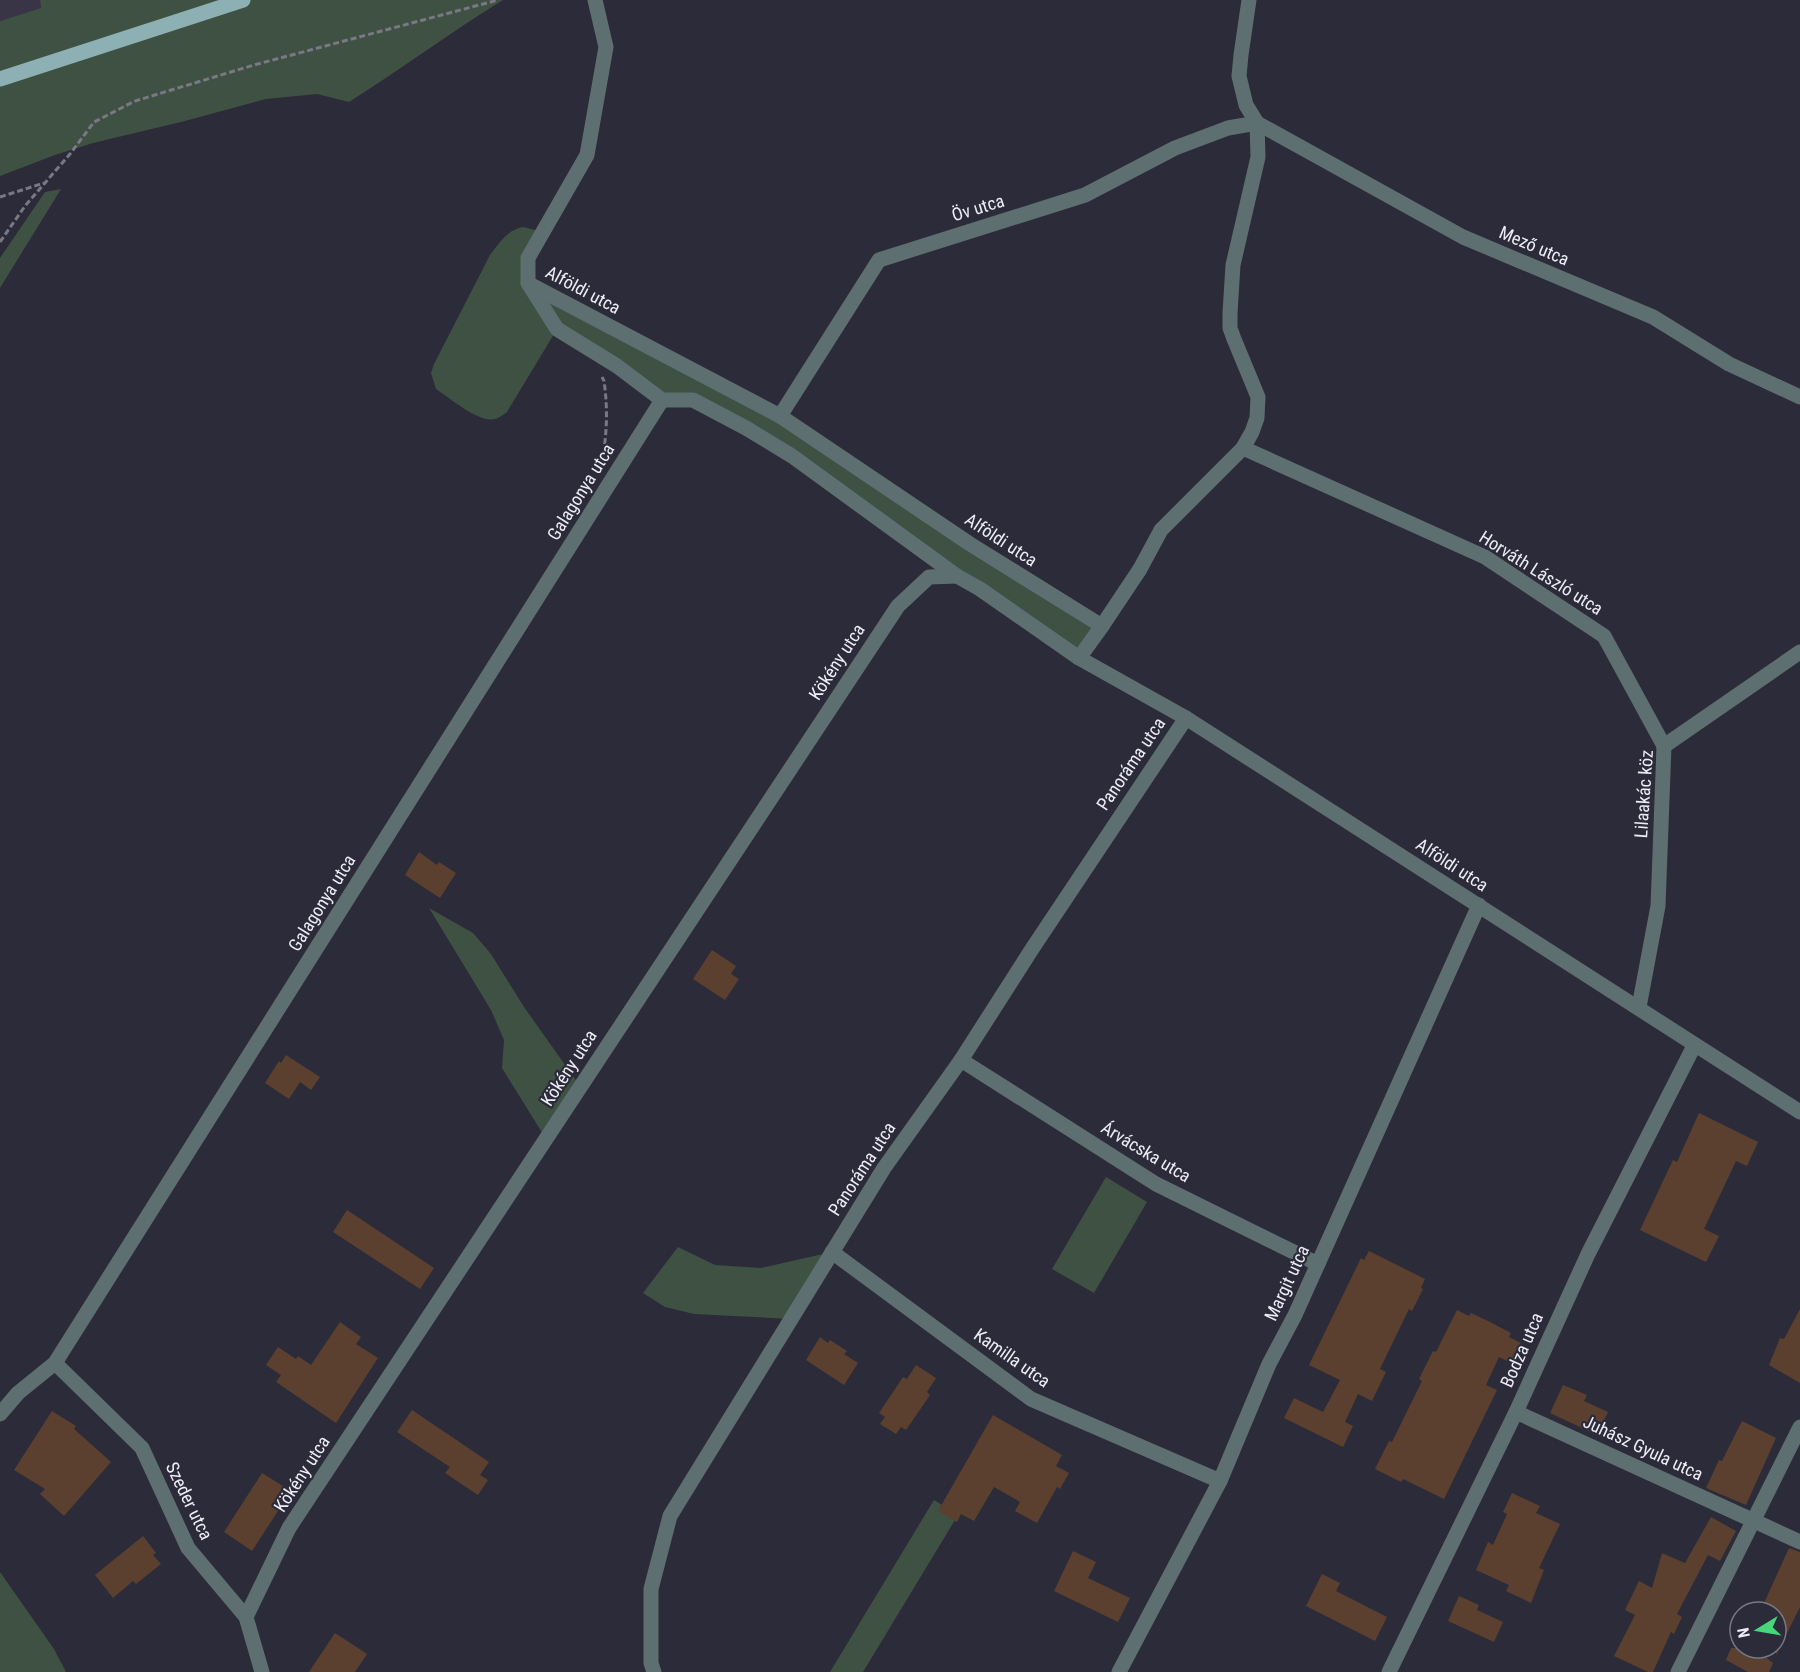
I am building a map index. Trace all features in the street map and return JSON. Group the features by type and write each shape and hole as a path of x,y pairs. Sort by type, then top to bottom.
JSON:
{"main road":[{"path":"0,79 243,0"}],"street":[{"path":"528,283 528,258 587,155 606,48 595,0"},
{"path":"1079,658 1140,569 1161,530 1243,448 1257,418 1258,397 1230,328 1233,265 1258,157 1257,123 1246,105 1239,76 1240,55 1250,0"},
{"name":"Mező utca","path":"1257,123 1463,237 1653,317 1729,364 1800,397"},
{"name":"Öv utca","path":"780,416 879,260 1085,195 1175,148 1228,128 1257,123"},
{"name":"Alföldi utca","path":"528,283 557,328 617,366 662,400 693,400 792,456 957,576 980,589 1079,658 1186,718 1800,1112"},
{"name":"Alföldi utca","path":"528,283 780,416 970,544 1102,626"},
{"name":"Galagonya utca","path":"0,1414 18,1393 55,1363 662,400"},
{"name":"Horváth László utca","path":"1243,448 1485,557 1604,636 1664,746"},
{"name":"Kökény utca","path":"246,1617 289,1528 898,606 928,577 957,576"},
{"name":"Lilaakác köz","path":"1639,1007 1658,906 1664,746 1800,652"},
{"name":"Panoráma utca","path":"654,1672 651,1664 651,1589 670,1516 884,1168 961,1060 1186,718"},
{"name":"Margit utca","path":"1119,1672 1220,1480 1269,1365 1295,1316 1479,905"},
{"name":"Bodza utca","path":"1389,1672 1516,1412 1588,1254 1694,1046"},
{"name":"Árvácska utca","path":"961,1060 1156,1184 1318,1264"},
{"name":"Kamilla utca","path":"832,1252 1031,1399 1220,1480"},
{"name":"Szeder utca","path":"55,1363 142,1448 188,1548 246,1617 262,1672"},
{"name":"Juhász Gyula utca","path":"1516,1412 1800,1542"},
{"path":"1678,1672 1800,1427"}],"path":[{"path":"0,242 25,206 94,122 135,101 254,65 498,0"},
{"path":"0,197 46,182"},
{"path":"598,372 604,381 608,409 607,437 600,468"}],"shaded area":[{"path":"0,0 40,0 41,8 0,21"}],"green space":[{"path":"40,0 503,0 349,102 317,94 266,99 93,143 0,176 0,21 41,8"},
{"path":"61,189 0,288 0,258 45,192"},
{"path":"523,227 543,232 528,283 780,416 1102,626 1079,658 904,537 693,400 662,400 557,329 507,412 498,418 488,419 473,414 436,389 431,373 434,364 490,255 508,234"},
{"path":"429,908 473,933 491,954 524,1007 580,1086 546,1139 502,1068 504,1040 491,1010"},
{"path":"1106,1177 1147,1202 1094,1293 1052,1269"},
{"path":"678,1247 715,1265 761,1268 832,1252 791,1319 694,1314 665,1307 643,1293"},
{"path":"934,1500 958,1515 863,1672 830,1672"},
{"path":"0,1572 54,1649 66,1672 0,1672"}],"building":[{"path":"419,852 437,865 439,862 456,873 440,898 405,875"},
{"path":"712,950 736,966 731,974 739,979 725,1000 693,979"},
{"path":"286,1055 320,1077 311,1090 300,1082 289,1099 265,1083 279,1061 281,1063"},
{"path":"1699,1113 1758,1142 1747,1166 1736,1161 1704,1229 1719,1236 1706,1262 1640,1230 1673,1160 1677,1162"},
{"path":"347,1210 434,1268 420,1289 333,1232"},
{"path":"1369,1251 1425,1279 1421,1288 1423,1289 1412,1311 1409,1309 1380,1369 1386,1372 1372,1401 1358,1394 1345,1422 1353,1426 1343,1447 1284,1418 1294,1398 1323,1412 1340,1380 1309,1365 1361,1258 1364,1260"},
{"path":"1800,1309 1800,1383 1769,1365 1780,1338 1784,1339"},
{"path":"1457,1310 1469,1316 1471,1313 1488,1321 1511,1333 1509,1337 1521,1343 1511,1363 1499,1357 1486,1385 1497,1390 1444,1499 1403,1479 1401,1482 1375,1469 1389,1441 1392,1442 1422,1381 1419,1379 1433,1351 1436,1352"},
{"path":"340,1322 361,1337 356,1344 378,1358 336,1423 276,1382 281,1375 266,1365 278,1347 296,1359 298,1356 311,1365"},
{"path":"820,1337 828,1343 830,1340 847,1351 844,1354 858,1363 844,1385 806,1360"},
{"path":"916,1365 936,1378 927,1392 930,1395 906,1430 901,1427 896,1434 880,1424 885,1417 879,1413 903,1377 907,1379"},
{"path":"1563,1385 1587,1395 1584,1401 1608,1412 1597,1435 1550,1413"},
{"path":"412,1410 489,1462 480,1475 488,1480 478,1495 445,1473 450,1467 397,1432"},
{"path":"52,1411 76,1426 74,1429 111,1462 64,1516 40,1494 45,1489 14,1470"},
{"path":"993,1415 1062,1455 1056,1466 1069,1473 1060,1489 1057,1487 1037,1523 1015,1511 1020,1502 994,1487 974,1521 961,1514 957,1522 938,1511"},
{"path":"1742,1421 1776,1438 1746,1505 1706,1488 1719,1460 1722,1461"},
{"path":"262,1473 291,1491 252,1551 224,1532"},
{"path":"1512,1493 1540,1506 1536,1513 1560,1524 1539,1568 1544,1570 1531,1603 1506,1591 1509,1585 1476,1570 1488,1542 1493,1545 1507,1514 1503,1512"},
{"path":"1711,1517 1736,1531 1720,1561 1708,1555 1677,1614 1682,1617 1674,1634 1671,1632 1653,1672 1648,1672 1614,1656 1635,1615 1625,1610 1639,1581 1652,1588 1662,1553 1685,1563"},
{"path":"143,1536 156,1553 153,1555 161,1564 136,1584 133,1581 113,1598 95,1575"},
{"path":"1789,1548 1800,1552 1800,1607 1788,1631 1788,1600 1765,1600"},
{"path":"1073,1551 1096,1562 1088,1578 1130,1598 1118,1622 1054,1591"},
{"path":"1322,1574 1340,1583 1336,1591 1387,1617 1375,1641 1306,1606"},
{"path":"1459,1596 1479,1605 1477,1610 1503,1622 1494,1642 1448,1621"},
{"path":"335,1633 367,1654 355,1672 309,1672"},
{"path":"1728,1655 1728,1660 1769,1660 1773,1663 1769,1672 1748,1672 1726,1660"}]}
